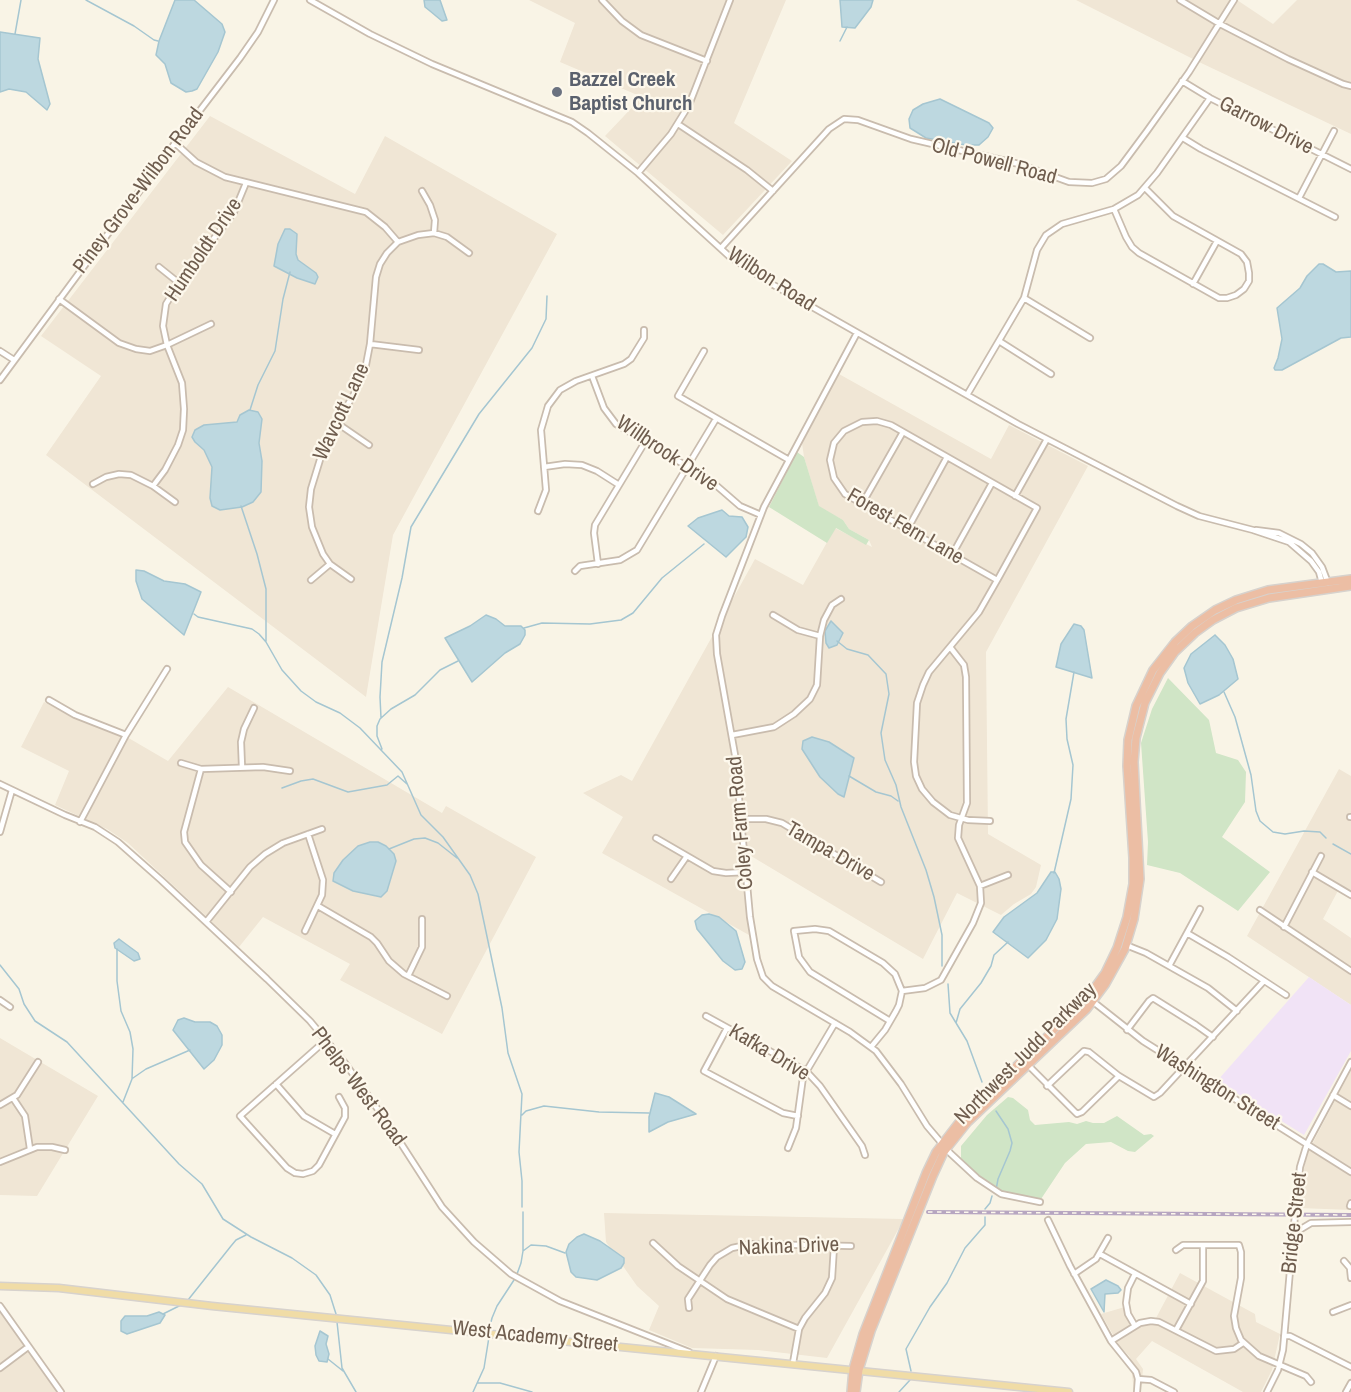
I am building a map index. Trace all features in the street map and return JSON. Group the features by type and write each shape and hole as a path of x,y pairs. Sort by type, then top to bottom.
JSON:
{"highway":[{"name":"Northwest Judd Parkway","path":"944,1146 1028,1065 1090,1000 1110,977 1126,945 1136,911 1140,879 1135,744 1142,711 1156,680 1169,660 1185,642 1220,616 1260,600 1351,579"},
{"name":"Northwest Judd Parkway","path":"856,1370 867,1324 926,1173 963,1117 1090,1000 1117,948 1130,908 1133,868 1127,749 1134,714 1149,676 1168,649 1186,631 1223,606 1261,592 1351,586"},
{"path":"851,1392 856,1370"},
{"path":"856,1370 856,1392"}],"main road":[{"name":"West Academy Street","path":"0,1286 59,1288 212,1306 1069,1392"}],"street":[{"name":"Piney Grove-Wilbon Road","path":"0,380 240,58 258,32 274,0"},
{"name":"Wilbon Road","path":"310,0 370,34 424,60 572,122 638,173 745,268 967,395 1190,513 1253,530 1279,533 1301,544 1322,567 1326,586"},
{"path":"602,0 622,21 641,34 707,61"},
{"path":"638,173 678,124 689,105 730,0"},
{"path":"1180,0 1220,24 1288,59 1351,86"},
{"name":"Old Powell Road","path":"720,248 830,129 837,122 848,118 911,139 1019,164 1069,182 1085,184 1100,181 1121,166 1182,81 1234,0"},
{"name":"Garrow Drive","path":"1182,81 1210,98 1351,169"},
{"path":"967,395 1024,298 1037,250 1046,235 1062,224 1124,205 1145,188 1210,98"},
{"path":"678,124 747,170 773,191"},
{"path":"1299,198 1334,131"},
{"path":"1183,138 1335,217"},
{"path":"175,143 196,162 216,174 366,212 385,227 398,242 418,235 434,233 457,243 469,253"},
{"name":"Humboldt Drive","path":"153,486 165,470 183,430 182,383 167,345 163,326 166,304 179,283 234,212 246,183"},
{"path":"1114,209 1132,247 1139,253 1211,295 1227,298 1236,296 1244,289 1250,273 1247,262 1241,254 1173,216 1145,188"},
{"path":"422,191 435,220 434,233"},
{"path":"1193,284 1217,241"},
{"name":"Wavcott Lane","path":"351,579 330,564 317,543 309,507 319,460 326,440 362,378 370,344 376,277 380,264 398,242"},
{"path":"159,267 179,283"},
{"path":"1024,298 1090,338"},
{"path":"59,299 119,343 136,350 150,351 211,324"},
{"path":"538,511 546,490 541,430 548,406 560,390 576,381 624,364 631,359 644,338 644,330"},
{"name":"Coley Farm Road","path":"857,333 761,515 716,635 716,647 732,735 753,936 759,966 763,977 777,990 835,1023 871,1047 892,1071 920,1116 944,1146 977,1178 994,1191 1040,1202"},
{"path":"999,342 1052,374"},
{"path":"370,344 419,350"},
{"path":"0,351 14,360"},
{"path":"704,351 678,396 789,460"},
{"name":"Willbrook Drive","path":"592,376 604,408 616,424 714,483 740,506 761,515"},
{"path":"575,572 580,566 621,560 637,550 716,419"},
{"name":"Forest Fern Lane","path":"862,422 884,423 947,457 1037,508 997,580 844,494 834,478 830,460 834,443 844,431 862,422"},
{"path":"337,423 369,445"},
{"path":"862,504 903,432"},
{"path":"1015,495 1047,439"},
{"path":"598,564 595,525 645,442"},
{"path":"907,530 947,457"},
{"path":"544,466 582,465 619,484"},
{"path":"93,484 106,477 119,474 141,479 175,502"},
{"path":"952,555 992,483"},
{"path":"311,580 330,564"},
{"path":"990,821 961,819 946,813 928,797 918,780 914,762 916,710 920,691 932,667 972,622 997,580"},
{"path":"732,735 774,727 794,714 808,701 817,685 820,636 824,620 829,609 841,599"},
{"path":"774,615 798,630 820,636"},
{"path":"902,991 931,987 944,977 979,911 982,899 980,886 959,842 958,830 967,803 966,677 964,665 950,647"},
{"path":"80,822 126,735 167,669"},
{"path":"49,700 75,715 126,735"},
{"path":"242,767 242,735 254,708"},
{"path":"181,763 201,770 263,767 290,771"},
{"path":"201,770 184,832 185,842 201,865 231,892"},
{"name":"Phelps West Road","path":"0,784 95,827 118,842 310,1021 386,1120 442,1207 484,1251 520,1280 546,1294 691,1353"},
{"path":"0,832 12,790"},
{"name":"Tampa Drive","path":"742,819 766,819 782,823 881,882"},
{"path":"206,922 250,867 265,854 283,843 322,829"},
{"path":"304,931 318,906 322,895 323,880 308,834"},
{"path":"656,838 718,872 746,872"},
{"path":"671,879 687,856"},
{"path":"1284,927 1321,856"},
{"path":"1312,872 1351,895"},
{"path":"980,886 1008,875"},
{"path":"318,906 371,937 395,967 447,996"},
{"path":"1169,966 1200,909"},
{"path":"1260,910 1351,971"},
{"path":"408,976 422,947 422,919"},
{"path":"871,1047 890,1021 899,1005 902,991 897,977 888,966 834,934 815,929 794,931 799,957 810,972 890,1021"},
{"path":"1187,933 1286,995"},
{"path":"1126,945 1208,988 1237,1011"},
{"path":"1047,1086 1084,1051 1089,1052 1119,1076 1154,1097 1264,981"},
{"path":"1127,1030 1153,998 1213,1037"},
{"path":"0,1000 10,1007"},
{"name":"Washington Street","path":"1090,1000 1127,1030 1351,1172"},
{"name":"Kafka Drive","path":"706,1016 806,1071 820,1086 862,1146 865,1155"},
{"path":"788,1148 796,1128 800,1090 806,1071 835,1023"},
{"path":"727,1028 704,1071 783,1113 798,1116"},
{"path":"326,1040 240,1116 287,1168 295,1173 303,1174 313,1171 319,1165 345,1116 345,1108 339,1097"},
{"path":"0,1106 20,1091 38,1062"},
{"name":"Bridge Street","path":"1267,1392 1279,1365 1284,1335 1300,1167 1307,1144 1351,1062"},
{"path":"1028,1065 1077,1114 1082,1113 1119,1076"},
{"path":"276,1084 304,1116 335,1134"},
{"path":"1333,1095 1351,1106"},
{"path":"13,1098 25,1116 30,1149"},
{"path":"0,1162 30,1149 45,1146 65,1150"},
{"path":"1048,1220 1074,1274 1111,1341 1133,1367 1138,1379 1137,1392"},
{"path":"1294,1227 1301,1229 1311,1223 1351,1222"},
{"path":"1074,1274 1089,1265 1100,1254 1108,1238"},
{"path":"653,1243 678,1266 727,1299 799,1329"},
{"name":"Nakina Drive","path":"689,1308 688,1299 717,1257 724,1251 739,1245 852,1246"},
{"path":"1176,1250 1183,1245 1239,1245 1241,1248 1241,1278 1234,1316 1236,1328 1243,1343 1259,1356 1306,1376 1311,1382"},
{"path":"1176,1330 1204,1276 1203,1245"},
{"path":"793,1363 799,1329 829,1286 832,1278 834,1246"},
{"path":"1100,1254 1191,1304"},
{"path":"1344,1261 1350,1268 1351,1278"},
{"path":"1135,1274 1126,1298 1128,1314 1135,1326"},
{"path":"1333,1312 1351,1305"},
{"path":"0,1306 61,1392"},
{"path":"1111,1341 1135,1326 1151,1320 1216,1351 1234,1349 1243,1343"},
{"path":"1284,1335 1351,1367"},
{"path":"0,1368 28,1347"},
{"path":"701,1392 716,1356"},
{"path":"1138,1379 1151,1380 1174,1392"},
{"path":"1346,1392 1351,1383"}],"shaded area":[{"path":"529,0 786,0 734,123 792,161 723,235 605,136 642,97 560,62 575,23"},
{"path":"1076,0 1237,0 1273,24 1297,0 1351,0 1351,134 1199,62"},
{"path":"210,116 355,194 385,136 557,234 393,535 366,697 46,455 101,376 41,336"},
{"path":"839,374 991,459 1009,425 1088,466 986,652 988,834 1041,865 1036,887 1031,894 1001,915 957,893 923,959 741,850 749,935 602,853 623,817 583,793 621,775 632,781 755,559 803,585 835,528 872,547 869,540 849,529 843,520 819,507 804,457 802,443"},
{"path":"228,687 442,813 446,806 536,857 442,1034 340,980 350,964 263,917 239,947 128,843 107,829 55,805 69,771 21,747 44,702 75,719 120,733 168,761"},
{"path":"1339,769 1351,776 1351,891 1341,885 1323,919 1351,938 1351,1005 1247,936"},
{"path":"1309,977 1351,1005 1351,1051 1304,1135 1217,1081"},
{"path":"0,1038 98,1096 37,1196 0,1195"},
{"path":"1351,1070 1351,1210 1299,1208 1307,1154"},
{"path":"604,1213 904,1219 827,1358 758,1350 692,1348 649,1330 659,1306 637,1286 606,1242"},
{"path":"1180,1273 1255,1314 1256,1322 1280,1334 1272,1370 1261,1392 1243,1392 1152,1341 1136,1359 1143,1369 1141,1392 1134,1392 1130,1357 1119,1345 1101,1314 1128,1306 1135,1321 1156,1318"},
{"path":"0,1311 22,1343 58,1392 0,1392"}],"green space":[{"path":"797,452 804,457 819,506 843,520 849,529 869,540 866,545 836,528 827,543 769,507"},
{"path":"1168,678 1209,720 1216,753 1238,760 1246,772 1245,802 1222,837 1270,872 1238,911 1180,873 1147,865 1148,842 1141,743 1152,709"},
{"path":"1008,1097 1013,1098 1028,1110 1030,1120 1035,1125 1069,1122 1077,1124 1086,1121 1104,1123 1117,1116 1144,1135 1154,1136 1135,1152 1111,1142 1086,1144 1065,1163 1041,1199 1001,1192 990,1187 961,1158 961,1146 987,1115"}],"water":[{"path":"175,0 194,0 222,24 225,32 218,52 197,89 186,92 171,83 165,64 156,55"},
{"path":"424,0 440,0 447,20 442,21 425,7"},
{"path":"840,0 873,0 871,7 855,28 842,27"},
{"path":"0,32 40,38 38,59 50,104 47,110 26,92 9,89 0,92"},
{"path":"940,99 989,123 993,128 988,137 979,145 966,145 926,138 910,128 909,119 913,110"},
{"path":"285,229 290,229 297,234 298,260 316,273 318,277 315,284 274,266 278,244"},
{"path":"1319,264 1336,272 1351,271 1351,337 1341,338 1282,370 1275,370 1282,339 1277,308 1300,288 1307,276"},
{"path":"249,410 258,412 262,419 259,443 262,461 261,492 253,502 242,507 220,510 212,506 210,498 212,467 204,450 192,437 195,430 204,425 237,422 240,415"},
{"path":"722,510 729,516 742,517 748,527 746,537 726,557 688,526 698,518"},
{"path":"136,570 144,571 164,581 185,584 201,592 184,635 142,599 136,581"},
{"path":"486,615 505,626 521,626 525,630 525,635 520,644 505,653 472,682 445,638"},
{"path":"831,621 843,633 837,645 829,648 825,631"},
{"path":"1074,624 1081,626 1084,630 1092,678 1056,667 1061,644"},
{"path":"1215,635 1225,645 1233,659 1238,679 1219,695 1200,704 1188,683 1184,668 1191,654"},
{"path":"812,737 829,742 854,758 844,797 820,777 802,749 803,741"},
{"path":"378,842 386,846 394,854 396,861 387,891 381,897 353,891 333,881 334,873 343,860 358,846"},
{"path":"1051,872 1055,872 1061,889 1057,919 1046,940 1028,958 993,932 1004,917 1037,893"},
{"path":"709,914 719,917 736,931 745,962 742,969 735,970 723,961 697,929 695,921 702,915"},
{"path":"119,939 138,953 140,959 134,961 115,948 114,943"},
{"path":"184,1018 195,1022 210,1022 217,1026 222,1035 222,1045 214,1060 204,1069 173,1030 178,1020"},
{"path":"655,1093 669,1097 696,1114 668,1122 649,1132 649,1117"},
{"path":"584,1234 600,1241 624,1258 621,1268 597,1280 576,1277 571,1272 566,1252 569,1244"},
{"path":"1106,1280 1121,1290 1118,1293 1105,1294 1104,1312 1091,1289"},
{"path":"159,1312 165,1315 160,1323 127,1334 121,1331 121,1321 125,1316 147,1316"},
{"path":"320,1331 328,1336 327,1362 319,1361 316,1355 315,1346"}],"waterway":[{"path":"15,34 21,0"},
{"path":"86,0 158,41"},
{"path":"840,41 847,27"},
{"path":"250,410 258,385 275,351 283,299 290,272"},
{"path":"381,718 382,662 402,578 411,527 479,414 532,348 546,319 547,296"},
{"path":"241,506 266,589 266,641"},
{"path":"524,628 542,623 590,624 621,620 633,613 662,578 704,544"},
{"path":"194,614 198,617 252,629 266,642 282,670 301,691 316,702 340,713 360,728 402,772 421,815 443,837 470,875 478,894 502,1008 508,1053 522,1094 519,1152 522,1207"},
{"path":"837,641 847,649 868,655 886,674 889,694 881,733 885,760 896,785 901,807 934,897 942,935 942,966"},
{"path":"382,749 377,736 380,719 391,709 415,695 440,670 458,661"},
{"path":"1054,873 1071,799 1073,765 1067,739 1066,719 1074,672"},
{"path":"1224,692 1235,717 1251,775 1256,811 1260,821 1273,832 1285,834 1304,831 1320,832 1326,838"},
{"path":"282,788 313,779 348,792 387,785 398,776 407,784"},
{"path":"849,776 876,792 891,796 898,801"},
{"path":"389,849 414,839 425,838 438,843 457,858"},
{"path":"1333,844 1351,854"},
{"path":"956,1023 960,1009 981,983 991,966 994,955 1008,942"},
{"path":"117,949 117,981 121,1011 130,1032 133,1049 132,1079 123,1102"},
{"path":"0,965 19,989 24,1004 35,1021 67,1042 179,1164 202,1184 223,1219 251,1237 292,1258 316,1275 330,1295 336,1314"},
{"path":"948,984 950,1013 967,1041 982,1082"},
{"path":"133,1078 146,1069 190,1050"},
{"path":"522,1115 526,1111 544,1106 599,1112 649,1113"},
{"path":"996,1111 1008,1129 1012,1143 996,1190"},
{"path":"985,1209 992,1196"},
{"path":"517,1274 523,1251 523,1212"},
{"path":"911,1371 906,1349 947,1283 965,1248 985,1225 985,1217"},
{"path":"188,1300 236,1240 246,1235"},
{"path":"523,1251 531,1245 546,1246 565,1253"},
{"path":"489,1330 497,1306 514,1280"},
{"path":"163,1314 181,1305"},
{"path":"337,1322 342,1368 356,1392"},
{"path":"473,1392 484,1368 489,1337"},
{"path":"328,1359 343,1371"},
{"path":"899,1392 910,1380"},
{"path":"478,1383 500,1383 532,1392"}],"railway":[{"path":"928,1212 1351,1215"}],"place":[{"name":"Bazzel Creek Baptist Church","path":"557,92"}]}
